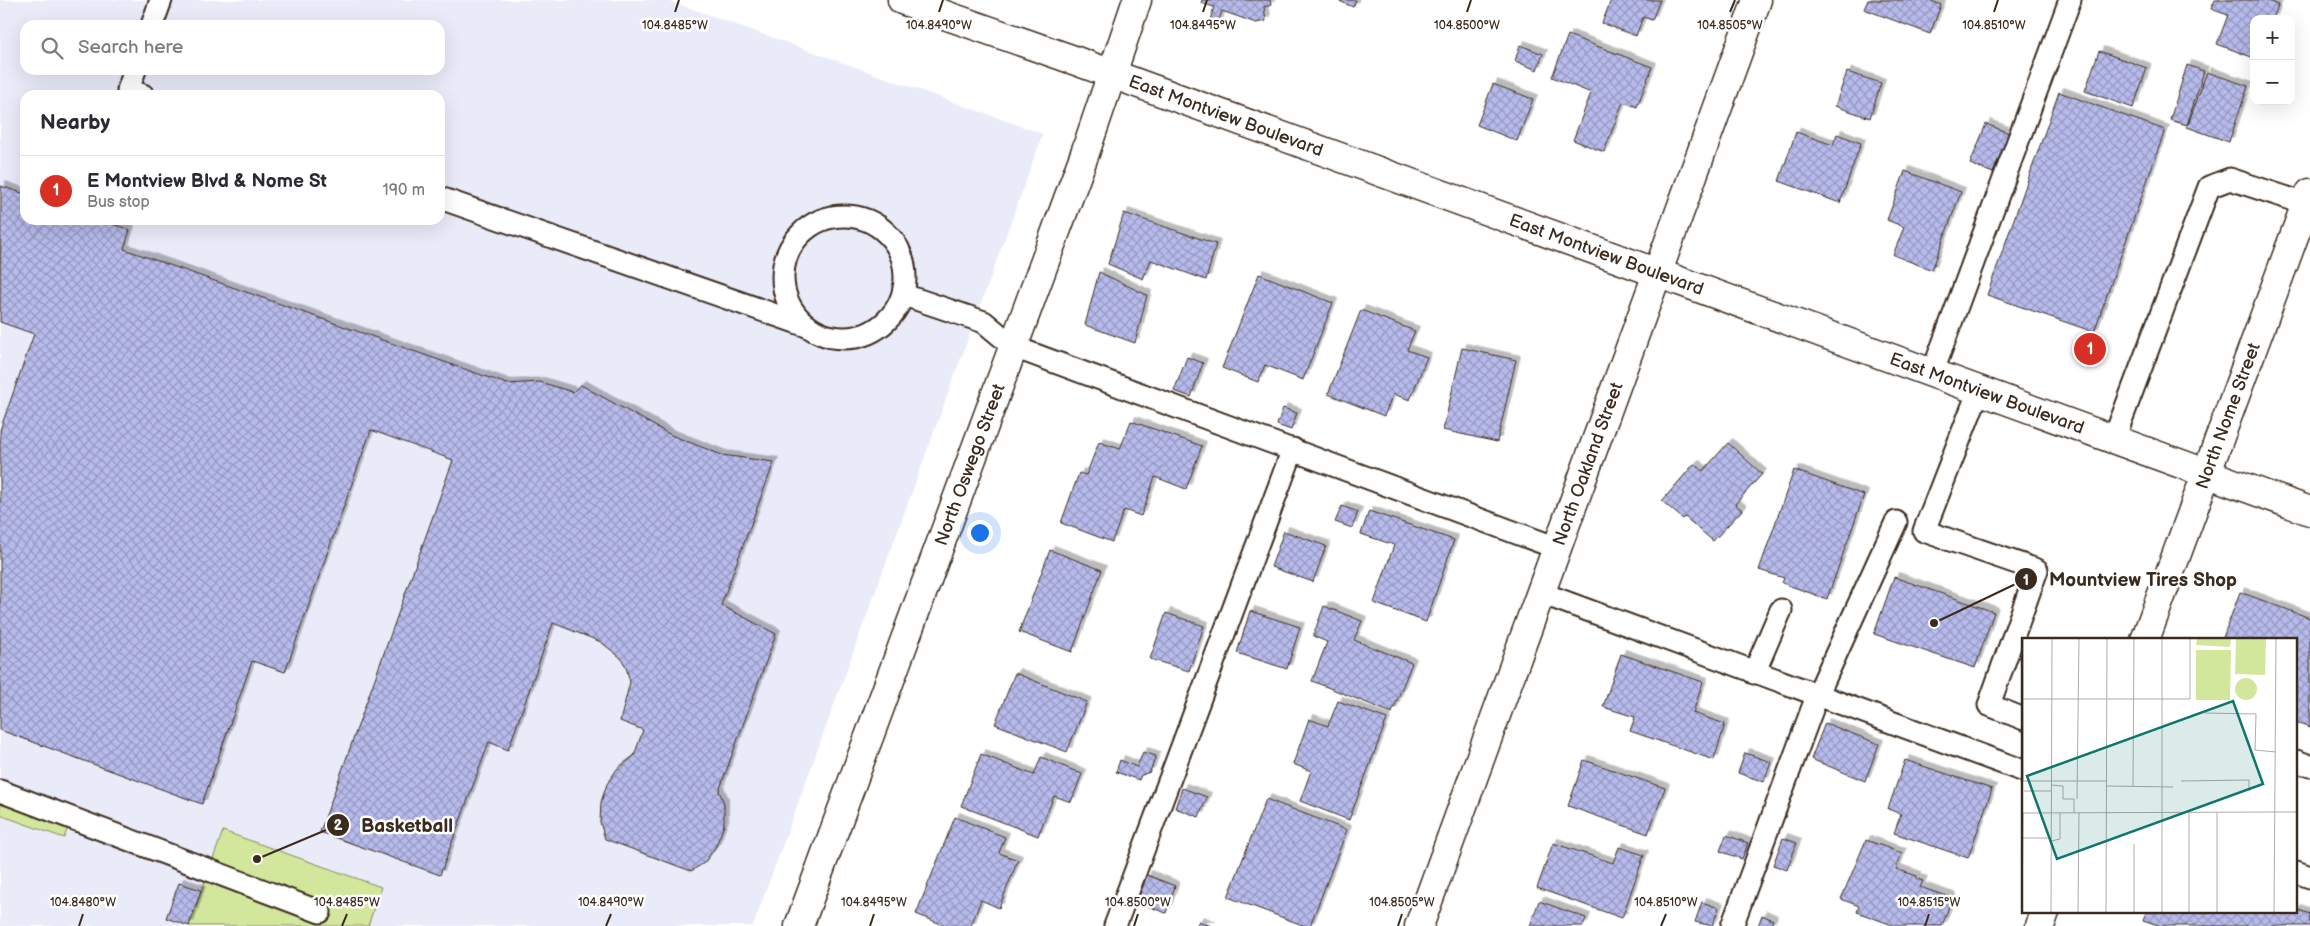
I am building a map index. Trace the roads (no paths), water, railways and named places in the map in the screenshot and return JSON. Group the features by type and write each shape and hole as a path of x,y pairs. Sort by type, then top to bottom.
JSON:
{"street":[{"name":"East Montview Boulevard","path":"902,0 1111,74 2310,511"},
{"name":"North Oswego Street","path":"799,926 1085,153 1137,0"},
{"name":"North Oakland Street","path":"1419,926 1756,0"},
{"name":"North Nome Street","path":"2147,638 2306,214"},
{"path":"2040,926 2044,914"}],"lane":[{"path":"154,20 161,0"},
{"path":"1932,374 2070,0"},
{"path":"128,90 133,75"},
{"path":"2114,440 2209,187 2230,179 2306,214"},
{"path":"445,200 807,326 824,336 844,338 863,335 881,327 895,313 904,295 906,274 902,254 890,236 874,223 854,216 833,216 813,224 797,237 786,254 782,274 785,294 793,312 807,326"},
{"path":"904,295 984,322 1014,347 1558,548"},
{"path":"1979,390 1924,531 2037,570 1989,706 2022,717"},
{"path":"1115,926 1293,449"},
{"path":"1732,926 1817,696 1896,522"},
{"path":"1541,593 2022,770"},
{"path":"1754,673 1781,610"},
{"path":"2298,762 2310,766"},
{"path":"0,791 320,912"},
{"path":"2298,873 2310,877"}],"place":[{"name":"E Montview Blvd & Nome St","path":"2090,349"},
{"name":"Mountview Tires Shop","path":"1934,623"},
{"name":"Basketball","path":"257,859"}]}
